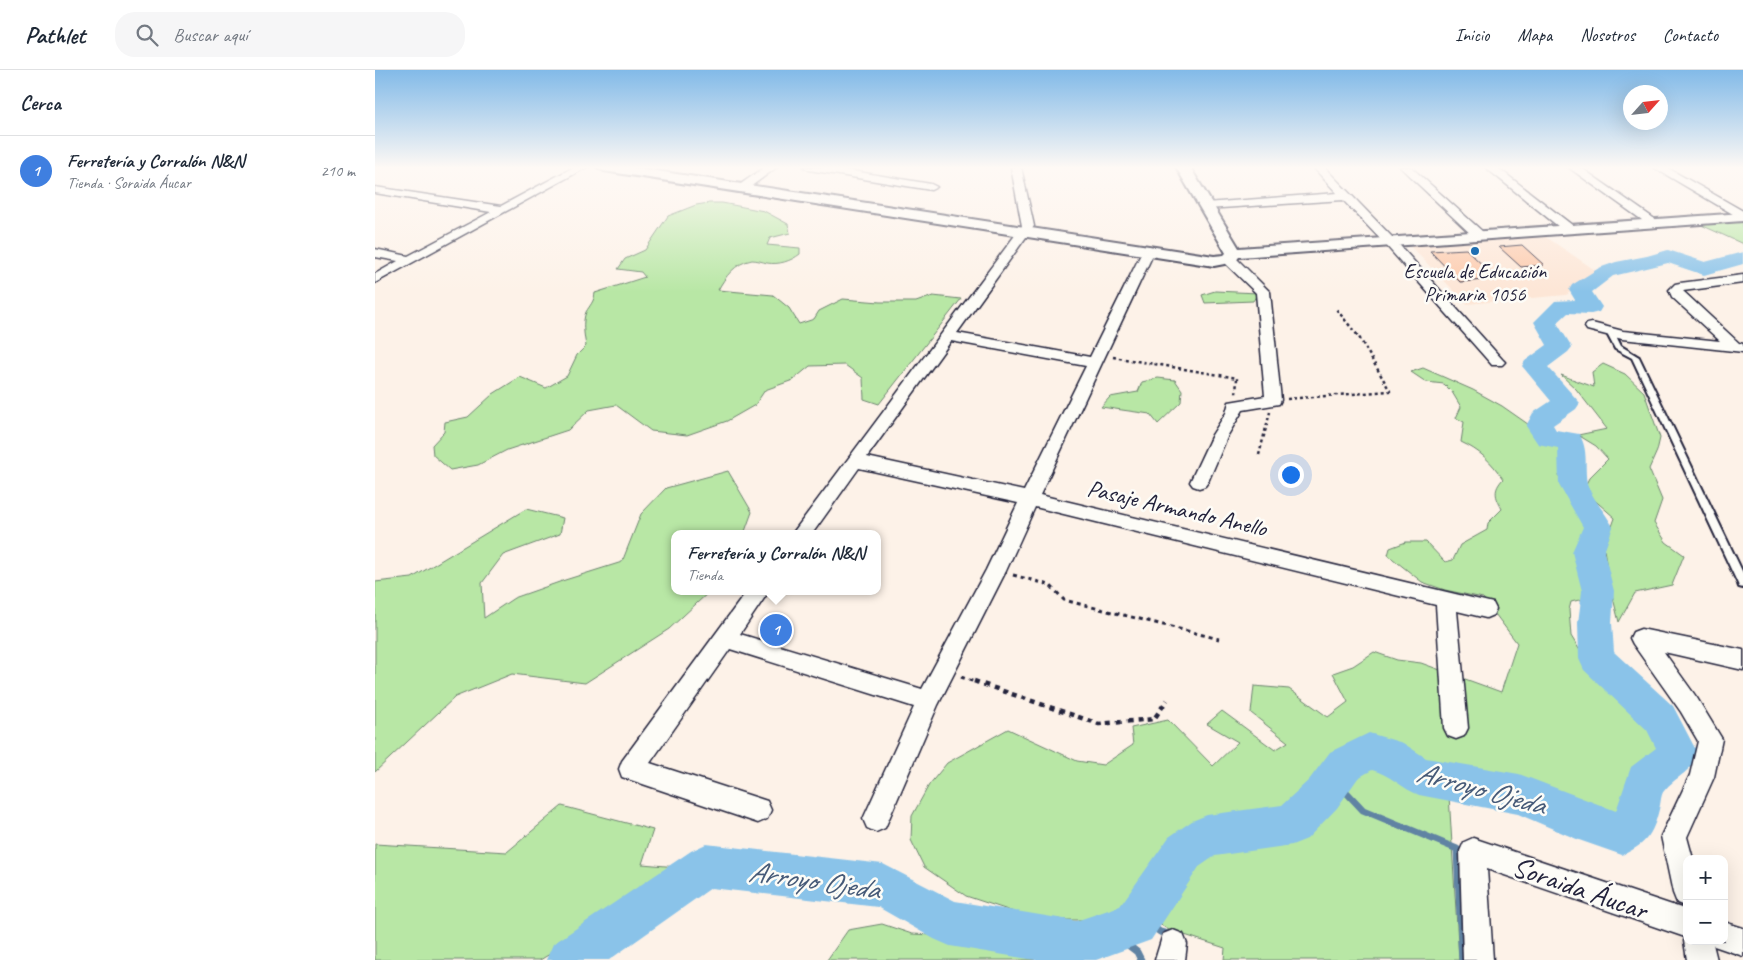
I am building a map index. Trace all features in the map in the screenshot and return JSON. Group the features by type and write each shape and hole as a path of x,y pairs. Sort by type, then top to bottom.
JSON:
{"street":[{"path":"494,209 503,210"},
{"path":"375,279 506,209"},
{"path":"877,209 1215,261 1231,256 1389,241 1742,216"},
{"path":"804,530 1028,226 1024,209"},
{"path":"1199,482 1220,435 1234,413 1235,406 1273,400 1263,292 1231,256 1207,209"},
{"path":"1357,209 1389,241 1497,362"},
{"path":"1451,209 1479,234"},
{"path":"1543,209 1568,228"},
{"path":"1633,209 1653,222"},
{"path":"1729,209 1742,216"},
{"path":"876,819 928,701 996,571 1149,250"},
{"path":"375,253 410,260"},
{"path":"1739,347 1677,294 1676,290 1680,287 1743,279"},
{"path":"1592,327 1622,335 1739,347"},
{"path":"947,336 1098,359"},
{"name":"Pasaje Armando Anello","path":"856,461 1029,499 1486,609"},
{"path":"756,595 631,770 758,810"},
{"path":"1446,599 1456,728"},
{"path":"724,638 928,701"},
{"path":"1683,875 1674,836 1702,777 1710,739 1689,705 1641,638 1743,660"},
{"path":"1473,851 1478,960"},
{"name":"Soraida Áucar","path":"1473,851 1683,923"},
{"path":"1728,937 1743,942"},
{"path":"1699,945 1702,960"}],"lane":[{"path":"1611,332 1618,347 1635,357 1743,584"}],"path":[{"path":"1259,455 1273,400 1390,390 1371,356 1346,319 1335,309"},
{"path":"1098,359 1237,378 1235,406"},
{"path":"996,571 1050,584 1064,600 1219,639"},
{"path":"943,671 1099,724 1154,719 1167,700"}],"shaded area":[{"path":"1546,237 1598,272 1566,295 1467,304 1410,246"}],"green space":[{"path":"687,209 751,209 764,211 788,224 790,233 770,238 767,245 800,248 800,254 793,259 780,263 752,260 741,264 731,271 718,290 773,295 789,308 799,324 814,319 819,311 843,299 916,302 933,296 961,299 879,404 864,399 863,378 845,365 810,366 793,380 765,390 755,405 727,421 687,435 651,431 616,405 589,410 568,430 507,450 478,465 450,470 433,455 432,445 444,432 445,422 468,417 493,394 520,377 546,388 567,376 577,355 586,346 584,320 595,293 645,277 641,272 618,269 625,259 645,250 668,216"},
{"path":"1735,218 1743,221 1743,244 1699,224"},
{"path":"1215,291 1258,293 1253,301 1205,303 1202,295"},
{"path":"1603,364 1625,374 1644,392 1660,438 1657,451 1649,469 1662,500 1654,523 1666,542 1684,555 1672,585 1635,593 1619,622 1609,582 1604,549 1615,518 1583,490 1589,478 1608,459 1596,446 1578,435 1607,429 1576,389 1561,375 1594,387 1592,372"},
{"path":"1423,368 1473,390 1502,406 1535,429 1546,441 1565,449 1567,455 1559,476 1588,523 1584,554 1590,606 1579,600 1571,602 1569,610 1571,636 1587,662 1657,725 1662,746 1651,760 1637,769 1630,806 1621,829 1607,828 1575,814 1556,802 1508,786 1416,771 1394,754 1361,744 1343,760 1326,769 1303,807 1278,820 1206,831 1165,847 1149,884 1116,920 1066,920 1023,915 966,896 924,867 911,840 912,816 929,785 947,763 1008,729 1077,761 1103,765 1133,745 1131,728 1168,720 1213,766 1238,742 1207,724 1222,711 1275,750 1288,742 1251,713 1254,686 1289,689 1328,717 1348,702 1333,673 1353,666 1374,652 1397,660 1421,663 1501,692 1517,643 1483,598 1445,590 1422,582 1388,555 1390,548 1406,542 1426,542 1445,562 1453,560 1460,545 1487,530 1488,523 1502,509 1496,490 1503,479 1485,457 1461,442 1464,422 1456,418 1461,407 1452,392 1444,384 1426,382 1411,372"},
{"path":"1158,378 1175,380 1182,390 1181,402 1158,424 1150,414 1101,407 1110,397 1138,392 1142,382"},
{"path":"728,471 752,512 745,530 671,530 671,595 706,595 669,629 585,683 512,674 455,697 375,772 375,582 412,578 526,509 563,518 560,534 503,555 482,583 484,618 514,598 622,562 641,514 666,488"},
{"path":"1374,757 1416,781 1449,795 1459,960 1224,960 1225,948 1169,930 1154,921 1181,874 1225,844 1301,834 1349,779"},
{"path":"562,806 653,830 642,864 678,867 663,882 616,914 540,960 375,960 375,844 507,852"},
{"path":"882,924 912,934 955,936 1035,960 827,960 848,930"}],"building":[{"path":"1522,245 1544,265 1521,267 1499,247"},
{"path":"1466,249 1497,279 1460,282 1430,251"}],"waterway":[{"name":"Arroyo Ojeda","path":"569,960 706,866 883,886 950,923 1076,944 1135,924 1184,852 1207,836 1292,824 1323,794 1344,765 1369,751 1389,756 1419,776 1519,794 1579,819 1622,834 1636,821 1645,781 1679,754 1660,718 1597,659 1595,623 1598,591 1588,552 1598,527 1573,485 1572,448 1569,440 1548,438 1539,426 1542,419 1567,403 1534,366 1560,347 1545,322 1563,306 1591,307 1580,290 1606,272 1623,266 1651,262 1668,256 1704,269 1743,258"},
{"path":"1334,779 1363,810 1457,849 1462,960"},
{"path":"1140,917 1160,932 1171,935"},
{"path":"1111,932 1137,952 1141,960"}],"place":[{"name":"Escuela de Educación Primaria 1056","path":"1475,251"},
{"name":"Ferretería y Corralón N&N","path":"776,630"}]}
